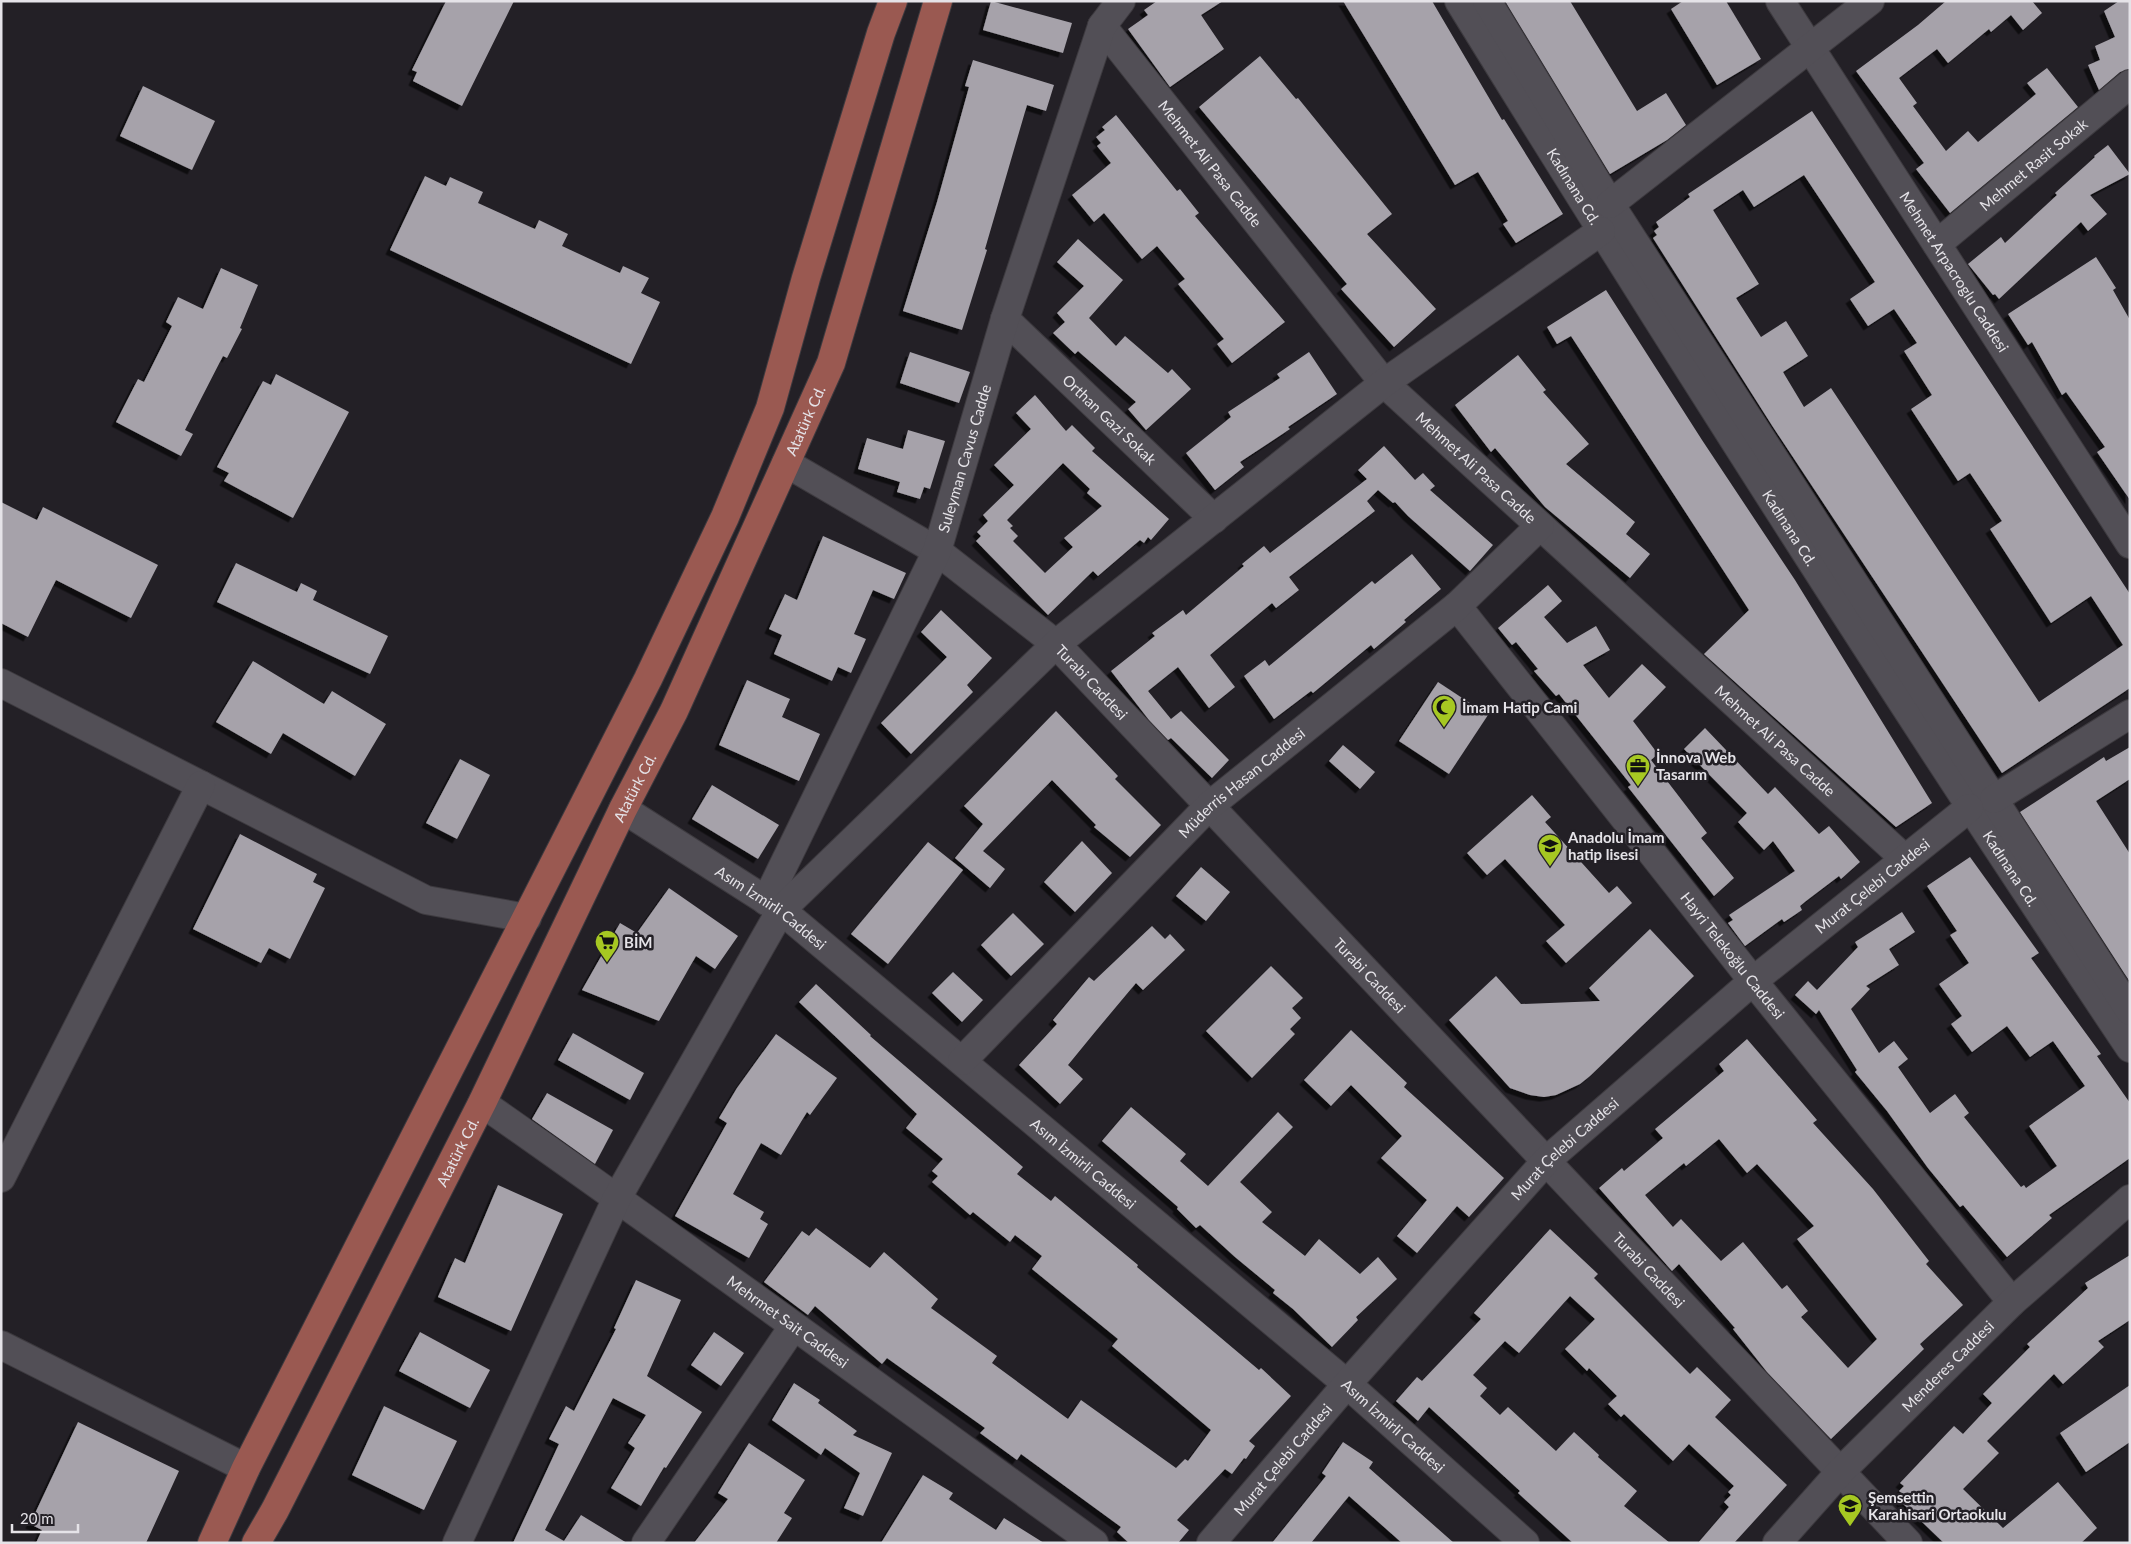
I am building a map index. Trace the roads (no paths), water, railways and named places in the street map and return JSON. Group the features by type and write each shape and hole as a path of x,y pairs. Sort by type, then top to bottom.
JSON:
{"main road":[{"path":"881,1 881,34"},
{"path":"212,1543 243,1475 648,679 725,517 770,408 806,278 881,34 893,1"},
{"path":"927,40 931,1"},
{"name":"Atatürk Cd.","path":"257,1543 482,1103 623,809 674,710 831,363 938,1"},
{"path":"203,1543 243,1475"}],"street":[{"name":"Suleyman Cavus Cadde","path":"774,905 937,551 1006,319 1102,26 1121,1"},
{"name":"Kadınana Cd.","path":"1459,1 1601,231 1981,804 2130,1012"},
{"name":"Kadınana Cd.","path":"1487,1 2130,1048"},
{"name":"Mehmet Arpacroglu Caddesi","path":"1780,1 2130,544"},
{"path":"1610,204 1870,1"},
{"name":"Mehmet Ali Pasa Cadde","path":"1102,26 1384,383 1905,860"},
{"name":"Mehmet Rasit Sokak","path":"1937,244 2130,84"},
{"path":"457,1543 617,1198 774,905 1056,644 1384,383 1601,231"},
{"name":"Orthan Gazi Sokak","path":"1006,319 1214,519"},
{"name":"Turabi Caddesi","path":"786,463 937,551 1056,644 1908,1543"},
{"name":"Müderris Hasan Caddesi","path":"962,1061 1209,806 1458,606 1540,526"},
{"name":"Hayri Telekoğlu Caddesi","path":"1458,606 1753,981 2012,1302"},
{"path":"1,683 426,900 527,918"},
{"name":"Murat Çelebi Caddesi","path":"1211,1543 1347,1384 1546,1161 1753,981 1905,860 1981,804 2130,714"},
{"path":"1,1178 200,785"},
{"name":"Asım İzmirli Caddesi","path":"623,809 774,905 1347,1384 1525,1543"},
{"name":"Mehrmet Sait Caddesi","path":"482,1103 617,1198 792,1327 1094,1543"},
{"name":"Menderes Caddesi","path":"1778,1543 1841,1471 2012,1302 2130,1199"},
{"path":"646,1543 792,1327"},
{"path":"1,1345 243,1475"}],"place":[{"name":"İmam Hatip Cami","path":"1444,728"},
{"name":"İnnova Web Tasarım","path":"1638,787"},
{"name":"Anadolu İmam hatip lisesi","path":"1550,867"},
{"name":"BİM","path":"607,963"},
{"name":"Şemsettin Karahisari Ortaokulu","path":"1850,1527"}]}
